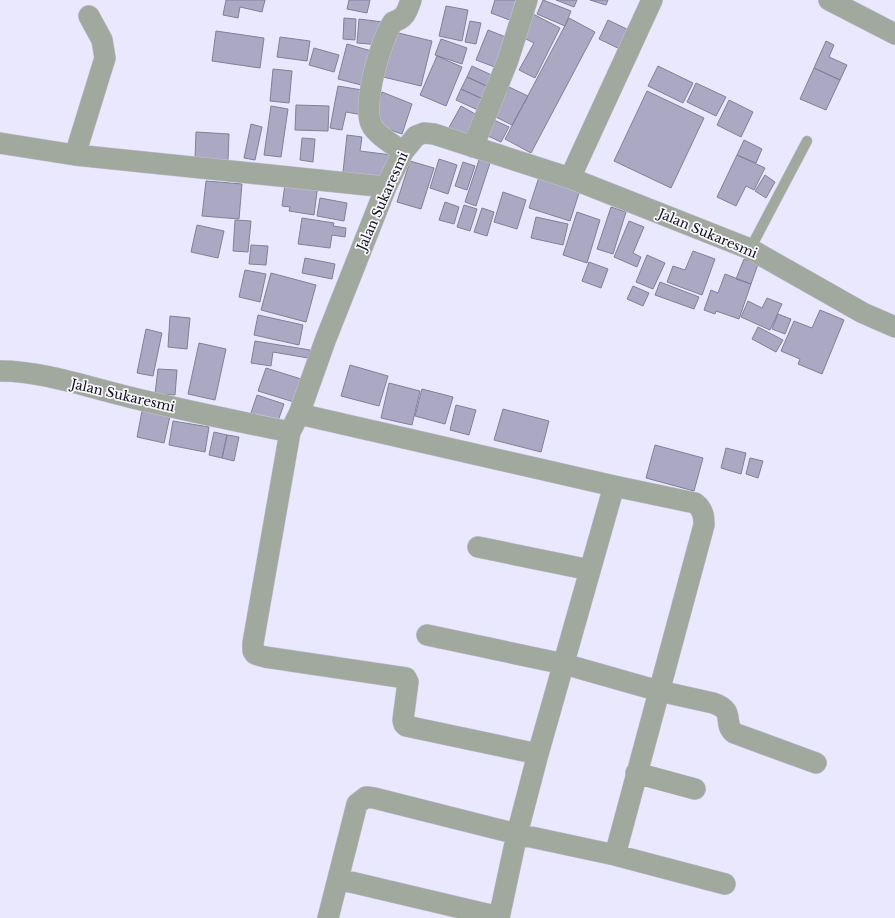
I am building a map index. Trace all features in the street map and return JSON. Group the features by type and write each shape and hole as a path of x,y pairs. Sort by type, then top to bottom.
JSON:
{"street":[{"path":"403,152 374,130 369,118 368,105 375,69 391,24 400,20 405,15 411,0"},
{"path":"473,147 508,60 528,0"},
{"path":"570,178 652,0"},
{"path":"828,0 895,34"},
{"path":"75,155 105,58 102,40 89,16"},
{"name":"Jalan Sukaresmi","path":"0,371 17,371 38,374 152,402 290,432 299,414 325,341 386,187 403,152 416,136 424,133 434,134 570,178 750,249 863,313 895,327"},
{"path":"0,143 75,155 386,187"},
{"path":"299,414 695,503 700,506 704,517 704,525 615,855"},
{"path":"290,432 252,643 255,654 265,657 406,678 408,682 403,720 406,726 538,754"},
{"path":"338,879 499,918 517,834 538,754 614,486"},
{"path":"478,547 590,570"},
{"path":"427,635 564,664 659,691 721,706 725,709 730,729 734,733 816,763"},
{"path":"636,773 694,789"},
{"path":"328,918 357,804 366,797 517,834 615,855 725,884"}],"lane":[{"path":"750,249 807,141"}],"building":[{"path":"226,0 265,0 262,12 240,7 238,18 223,15"},
{"path":"349,0 370,0 367,13 347,9"},
{"path":"495,0 522,0 515,22 491,13"},
{"path":"543,0 571,11 565,26 537,14"},
{"path":"556,0 577,0 574,7"},
{"path":"590,0 608,0 606,5"},
{"path":"446,6 468,10 462,41 439,36"},
{"path":"533,14 560,28 535,78 519,70 534,43 522,37"},
{"path":"344,18 356,19 355,40 343,39"},
{"path":"569,18 595,32 531,153 505,139"},
{"path":"359,19 383,22 381,45 357,43"},
{"path":"608,20 633,32 624,51 599,39"},
{"path":"470,21 481,23 476,44 465,42"},
{"path":"488,30 511,39 500,69 476,60"},
{"path":"216,31 264,38 260,68 212,61"},
{"path":"390,31 432,41 421,86 379,76"},
{"path":"280,37 310,41 307,61 277,57"},
{"path":"441,39 467,48 462,64 435,55"},
{"path":"826,41 834,45 829,57 847,65 840,80 814,68"},
{"path":"347,44 375,52 365,86 338,79"},
{"path":"314,48 339,55 334,72 309,65"},
{"path":"437,56 462,67 446,106 420,95"},
{"path":"472,66 496,77 491,88 467,77"},
{"path":"658,66 693,83 683,103 648,86"},
{"path":"814,68 840,80 826,110 800,99"},
{"path":"273,69 292,71 289,103 270,101"},
{"path":"467,77 491,88 485,100 461,89"},
{"path":"696,83 726,97 716,116 687,102"},
{"path":"338,86 368,91 363,115 346,112 342,130 330,128"},
{"path":"509,87 528,96 512,125 494,116"},
{"path":"461,89 485,100 480,111 456,100"},
{"path":"647,91 704,118 671,188 614,161"},
{"path":"382,92 412,104 402,134 371,123"},
{"path":"729,100 753,112 741,137 717,125"},
{"path":"296,105 329,106 328,131 295,130"},
{"path":"271,106 288,109 281,157 264,155"},
{"path":"461,106 477,115 463,140 447,131"},
{"path":"494,120 509,127 501,142 486,135"},
{"path":"251,124 262,127 255,160 244,158"},
{"path":"196,132 229,134 228,161 195,158"},
{"path":"347,135 362,137 360,151 392,155 385,182 343,172"},
{"path":"302,138 315,139 313,162 300,160"},
{"path":"744,140 762,149 756,163 737,155"},
{"path":"737,155 765,168 754,190 746,186 736,206 717,197"},
{"path":"439,159 457,165 448,194 430,188"},
{"path":"479,160 490,163 476,206 465,202"},
{"path":"410,161 434,168 421,209 397,202"},
{"path":"463,162 475,166 467,190 455,186"},
{"path":"765,175 775,182 766,198 755,191"},
{"path":"539,177 580,190 570,221 529,208"},
{"path":"206,181 242,184 239,219 202,216"},
{"path":"285,184 318,184 314,215 289,211 290,207 282,206"},
{"path":"503,192 526,200 517,229 494,222"},
{"path":"320,198 347,203 344,221 317,216"},
{"path":"445,202 459,207 454,224 439,220"},
{"path":"464,205 477,209 470,231 457,227"},
{"path":"611,207 626,212 613,254 597,249"},
{"path":"482,208 494,212 487,236 474,232"},
{"path":"577,212 600,220 587,263 563,255"},
{"path":"536,217 568,224 563,245 531,238"},
{"path":"302,218 334,223 333,226 346,228 345,237 332,235 330,248 298,244"},
{"path":"235,220 251,221 248,252 233,251"},
{"path":"629,221 644,227 633,253 641,257 637,267 614,257"},
{"path":"197,225 224,231 218,258 191,252"},
{"path":"251,245 268,246 266,265 249,264"},
{"path":"693,251 715,259 702,295 667,282 673,266 685,270"},
{"path":"647,255 665,263 653,289 636,282"},
{"path":"305,258 335,264 332,279 302,273"},
{"path":"744,259 758,264 751,284 736,279"},
{"path":"589,262 608,269 601,288 582,281"},
{"path":"245,270 266,274 260,302 239,297"},
{"path":"271,273 316,285 306,322 261,310"},
{"path":"725,274 751,284 739,319 716,311 715,314 704,310 711,290 718,293"},
{"path":"660,282 699,297 694,309 655,295"},
{"path":"633,286 649,293 643,306 627,299"},
{"path":"767,298 782,304 770,330 741,317 748,301 762,308"},
{"path":"820,310 844,320 822,374 798,364 800,359 781,351 794,321 812,328"},
{"path":"778,314 791,319 785,334 772,329"},
{"path":"258,315 303,325 299,345 254,335"},
{"path":"170,316 190,318 187,349 168,347"},
{"path":"758,327 783,340 776,352 752,339"},
{"path":"146,329 162,333 153,376 137,373"},
{"path":"255,341 310,350 308,358 273,352 271,366 251,363"},
{"path":"199,343 226,349 215,400 188,394"},
{"path":"350,365 388,376 379,406 341,396"},
{"path":"266,368 301,379 294,402 258,391"},
{"path":"158,369 177,370 175,395 155,394"},
{"path":"389,383 420,391 412,425 381,418"},
{"path":"422,389 453,397 445,424 415,416"},
{"path":"257,395 284,404 278,421 251,413"},
{"path":"456,405 476,410 469,435 450,430"},
{"path":"503,409 549,421 541,452 494,440"},
{"path":"142,411 170,416 164,443 137,437"},
{"path":"173,421 209,427 205,452 169,445"},
{"path":"214,432 227,435 222,458 209,455"},
{"path":"227,435 239,437 234,461 222,458"},
{"path":"655,445 703,458 694,491 646,478"},
{"path":"726,448 746,453 741,474 721,468"},
{"path":"750,458 763,461 758,478 746,474"}]}
